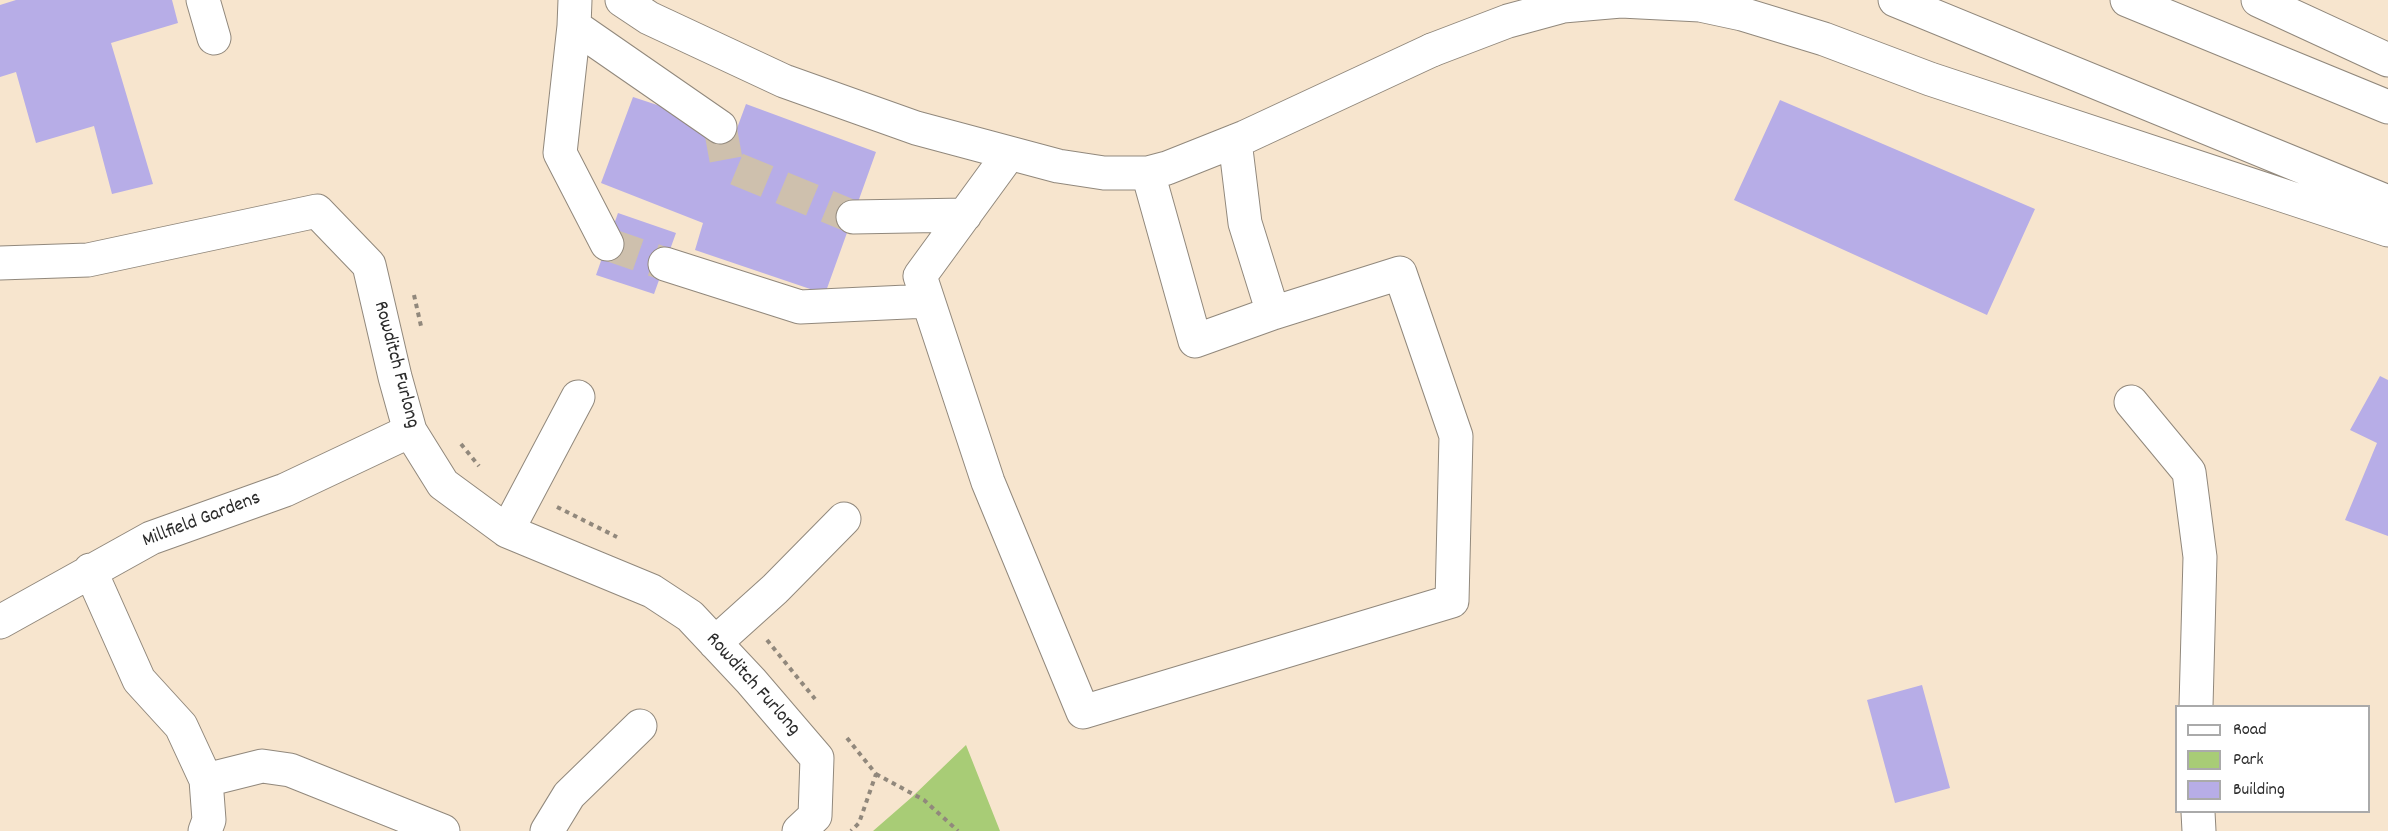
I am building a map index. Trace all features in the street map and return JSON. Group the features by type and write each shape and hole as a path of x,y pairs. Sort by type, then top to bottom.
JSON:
{"main road":[{"path":"203,0 214,38"},
{"path":"622,0 650,18 784,81 916,128 1058,166 1104,173 1148,173 1235,141 1432,50 1508,21 1570,5 1621,2 1700,5 1743,14 1824,39 1929,79 2388,230"},
{"path":"1895,0 2388,202"},
{"path":"2127,0 2388,107"},
{"path":"2258,0 2388,60"},
{"path":"574,13 720,127"},
{"path":"574,13 560,153 607,244"},
{"path":"1235,141 1245,223 1273,313"},
{"path":"1009,154 920,276 988,482 1083,712 1452,601 1456,436 1400,273 1273,313 1195,341 1148,173"},
{"name":"Rowditch Furlong","path":"0,263 88,260 317,211 369,266 410,431 443,484 507,531 652,591 690,616 751,681 817,758 815,816 799,831"},
{"path":"853,217 964,215"},
{"path":"665,264 800,307 928,301"},
{"path":"507,531 578,397"},
{"path":"2131,402 2189,472 2200,557 2196,705"},
{"name":"Millfield Gardens","path":"0,622 151,538 285,490 410,431"},
{"path":"715,643 775,589 844,519"},
{"path":"90,570 139,680 181,726 206,780 209,820 205,831"},
{"path":"547,831 569,795 640,726"},
{"path":"206,780 262,766 290,770 443,831"},
{"path":"2198,813 2199,831"}],"path":[{"path":"876,774 924,800 958,831"}],"green space":[{"path":"966,745 1000,831 873,831 912,797"}],"building":[{"path":"16,0 172,0 178,23 111,43 153,184 112,194 94,126 36,143 16,72 0,77 0,5"},
{"path":"633,97 736,131 746,104 876,152 825,294 695,250 703,223 601,183"},
{"path":"1780,100 2035,209 1987,315 1734,200"},
{"path":"618,213 676,233 654,294 596,275"},
{"path":"2380,376 2388,380 2388,536 2345,520 2377,443 2350,430"},
{"path":"1922,685 1950,788 1895,803 1867,700"}],"tunnel":[{"path":"720,127 727,165 853,217"},
{"path":"607,244 665,264"}]}
